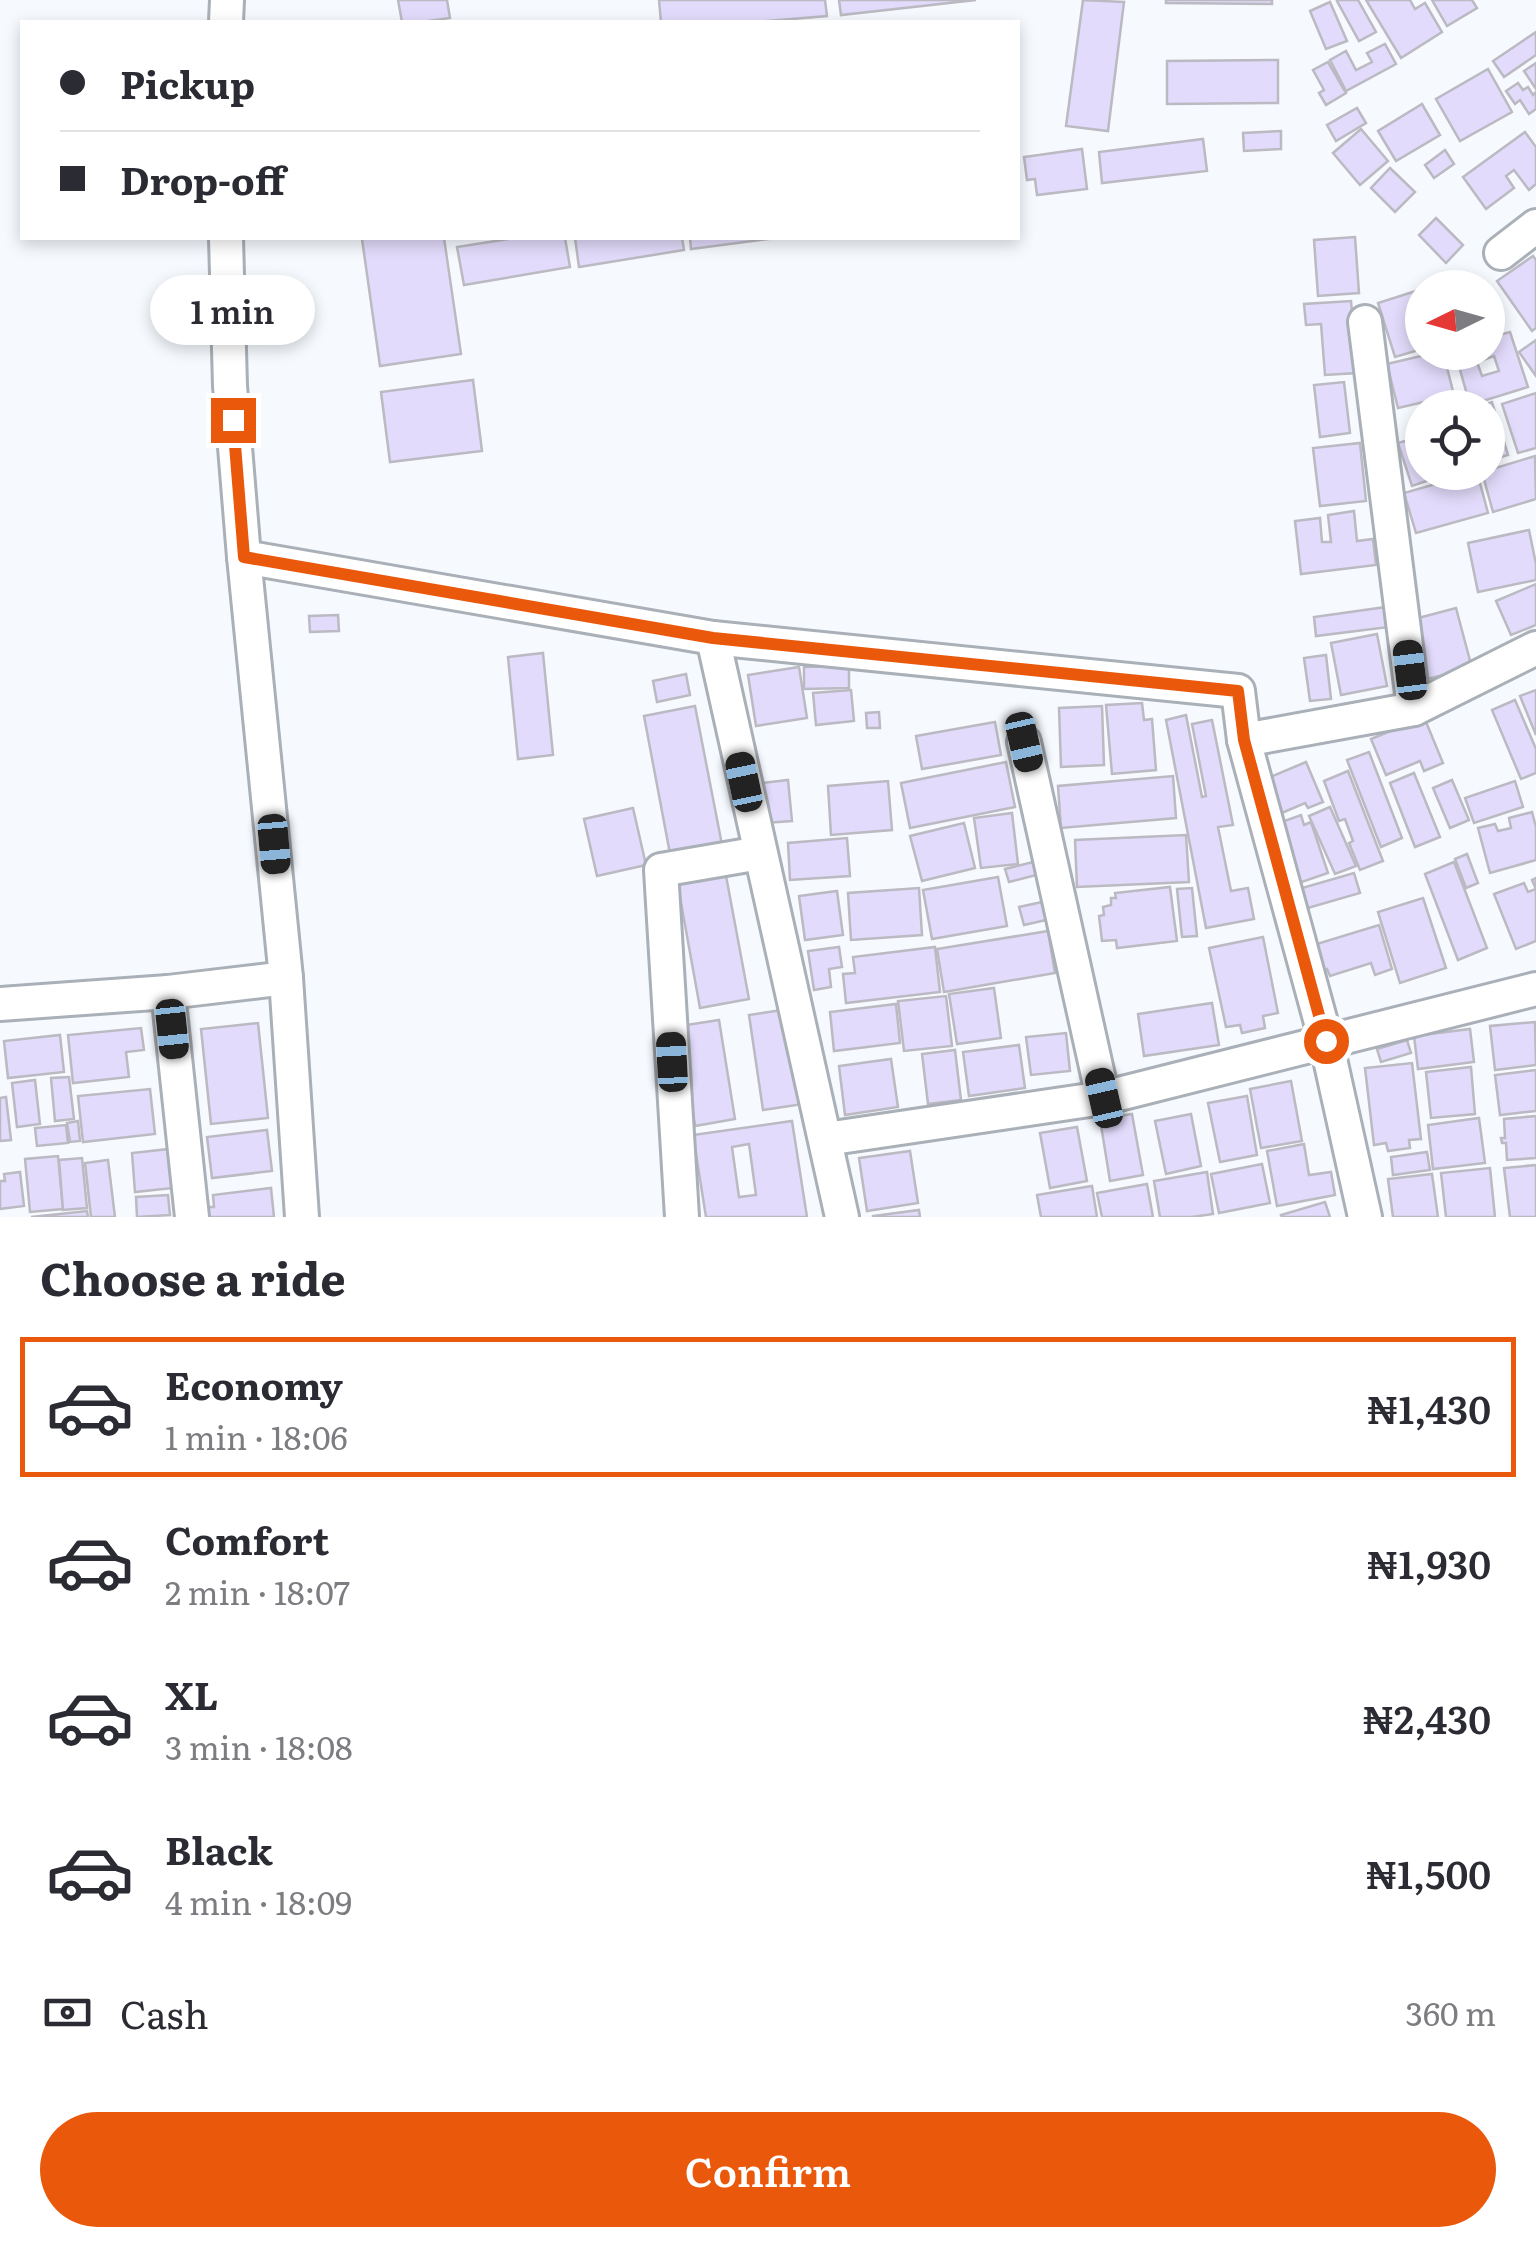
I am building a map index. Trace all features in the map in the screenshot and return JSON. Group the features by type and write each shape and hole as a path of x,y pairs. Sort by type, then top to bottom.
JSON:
{"street":[{"path":"1501,254 1536,226"},
{"path":"226,240 230,386 286,978 302,1217"},
{"path":"1366,322 1414,709"},
{"path":"244,557 713,638 1238,691 1244,740 1326,1041 1365,1217"},
{"path":"713,638 842,1217"},
{"path":"1244,740 1414,709 1536,648"},
{"path":"1024,742 1104,1098"},
{"path":"682,1217 661,870 760,853"},
{"path":"0,1004 168,992 286,978"},
{"path":"826,1139 1104,1098 1536,988"},
{"path":"168,992 192,1217"}],"building":[{"path":"398,0 447,0 450,18 402,20"},
{"path":"659,0 825,0 827,16 780,20 661,20"},
{"path":"839,0 976,0 841,15"},
{"path":"1083,0 1124,2 1108,131 1066,126"},
{"path":"1272,0 1272,4 1166,3"},
{"path":"1339,0 1358,0 1376,32 1359,41"},
{"path":"1366,0 1410,0 1415,9 1425,3 1442,32 1401,58"},
{"path":"1432,0 1472,0 1477,8 1447,26"},
{"path":"1330,2 1347,41 1326,49 1310,11"},
{"path":"1536,32 1536,55 1504,77 1493,61"},
{"path":"1385,44 1396,64 1346,91 1330,60 1346,51 1356,70 1372,62 1367,53"},
{"path":"1278,60 1278,103 1167,104 1167,61"},
{"path":"1328,62 1346,93 1326,105 1319,93 1324,90 1313,70"},
{"path":"1536,63 1536,89 1524,71"},
{"path":"1488,69 1512,112 1460,141 1436,99"},
{"path":"1518,83 1523,90 1528,87 1533,95 1536,92 1536,109 1529,114 1520,100 1515,104 1506,91"},
{"path":"1422,104 1440,135 1396,161 1378,131"},
{"path":"1357,108 1366,123 1336,141 1327,125"},
{"path":"1361,129 1388,161 1360,185 1333,153"},
{"path":"1281,131 1281,149 1244,151 1243,133"},
{"path":"1525,132 1536,147 1536,184 1529,190 1514,170 1506,176 1514,188 1486,209 1463,177"},
{"path":"1203,139 1207,171 1102,183 1099,152"},
{"path":"1082,149 1087,189 1037,195 1035,179 1027,180 1024,157"},
{"path":"1445,150 1454,164 1434,178 1425,165"},
{"path":"1390,168 1415,192 1395,212 1371,188"},
{"path":"1436,218 1463,245 1446,263 1419,235"},
{"path":"1355,237 1359,293 1318,296 1314,240"},
{"path":"362,240 444,240 461,354 380,366"},
{"path":"502,240 565,240 570,267 464,285 457,247"},
{"path":"575,240 682,240 684,250 579,267"},
{"path":"690,240 761,240 691,249"},
{"path":"1533,256 1536,260 1536,328 1532,331 1505,292 1505,275"},
{"path":"1405,294 1405,354 1395,357 1378,303"},
{"path":"1351,301 1357,373 1325,375 1321,324 1306,325 1304,304"},
{"path":"1510,332 1528,387 1505,394 1505,390 1466,390 1460,370 1480,370 1482,376 1505,370 1505,333"},
{"path":"1536,340 1536,376 1519,352"},
{"path":"1405,360 1405,370 1448,370 1453,390 1405,390 1405,406 1398,408 1387,364"},
{"path":"473,380 482,451 390,462 381,392"},
{"path":"1344,382 1350,433 1320,437 1314,385"},
{"path":"1536,393 1536,448 1518,453 1505,403"},
{"path":"1405,441 1405,464 1398,443"},
{"path":"1360,443 1366,501 1320,506 1313,448"},
{"path":"1535,456 1536,499 1493,512 1487,490 1505,490 1505,465"},
{"path":"1482,490 1488,513 1416,533 1404,493"},
{"path":"1354,511 1357,541 1373,539 1376,565 1301,574 1295,521 1320,518 1322,542 1331,542 1328,515"},
{"path":"1529,530 1536,580 1478,592 1468,543"},
{"path":"1536,584 1536,625 1511,635 1496,601"},
{"path":"1386,607 1389,627 1316,636 1314,617"},
{"path":"1456,608 1472,668 1427,679 1411,620"},
{"path":"338,615 339,631 310,632 309,616"},
{"path":"1377,634 1387,686 1341,695 1331,643"},
{"path":"543,653 553,755 518,759 508,657"},
{"path":"1326,655 1331,699 1310,701 1304,658"},
{"path":"849,666 849,688 804,689 804,667"},
{"path":"799,667 807,718 756,726 748,675"},
{"path":"686,674 690,695 657,702 653,681"},
{"path":"851,690 854,721 816,725 813,693"},
{"path":"1536,690 1536,735 1520,696"},
{"path":"1515,700 1536,749 1536,773 1521,779 1492,710"},
{"path":"1142,703 1144,720 1152,719 1156,770 1112,774 1106,705"},
{"path":"695,706 723,850 671,859 644,716"},
{"path":"1102,706 1104,765 1061,767 1059,708"},
{"path":"879,712 880,728 867,728 866,713"},
{"path":"1186,715 1202,797 1206,796 1192,724 1212,720 1233,825 1218,827 1231,891 1248,888 1254,919 1206,928 1166,720"},
{"path":"1424,717 1443,763 1424,771 1420,761 1386,775 1371,739"},
{"path":"995,722 1001,755 922,769 916,736"},
{"path":"1369,752 1402,838 1381,847 1347,760"},
{"path":"1006,762 1015,807 910,828 901,783"},
{"path":"1306,762 1323,802 1308,808 1305,803 1277,815 1263,780"},
{"path":"1348,771 1383,861 1360,870 1345,819 1339,821 1324,781"},
{"path":"1414,773 1440,837 1415,847 1390,783"},
{"path":"1173,776 1176,818 1061,828 1058,786"},
{"path":"788,780 792,821 765,823 761,783"},
{"path":"1452,780 1469,820 1450,828 1433,788"},
{"path":"888,781 892,830 831,835 828,786"},
{"path":"1515,781 1523,807 1474,823 1465,798"},
{"path":"1330,807 1356,866 1335,874 1309,816"},
{"path":"633,808 646,865 597,876 584,819"},
{"path":"1532,812 1536,860 1490,873 1478,828 1495,824 1498,831 1511,828 1509,818"},
{"path":"1012,813 1018,864 981,868 974,818"},
{"path":"1301,815 1304,825 1311,822 1328,873 1296,884 1276,824"},
{"path":"964,823 975,868 922,881 910,836"},
{"path":"1186,835 1189,882 1077,887 1075,840"},
{"path":"847,838 850,876 790,880 788,843"},
{"path":"1467,854 1478,883 1466,888 1455,859"},
{"path":"1033,862 1036,875 1009,882 1005,869"},
{"path":"1454,862 1487,948 1458,960 1425,874"},
{"path":"724,865 749,999 700,1008 676,875"},
{"path":"1354,873 1360,893 1301,910 1295,890"},
{"path":"998,877 1007,926 932,939 923,890"},
{"path":"1524,883 1528,892 1536,889 1536,941 1516,949 1494,894"},
{"path":"1170,887 1177,941 1117,948 1116,940 1102,941 1099,916 1104,915 1103,907 1111,905 1111,898 1116,898 1115,893"},
{"path":"919,888 922,935 851,940 848,893"},
{"path":"1192,888 1197,936 1182,937 1177,889"},
{"path":"837,891 843,935 805,940 799,896"},
{"path":"1423,898 1446,968 1400,983 1378,912"},
{"path":"1042,902 1046,920 1024,925 1019,907"},
{"path":"1379,925 1392,969 1375,975 1371,963 1330,976 1327,969 1318,971 1310,946"},
{"path":"1048,931 1055,973 944,992 937,949"},
{"path":"1263,937 1278,1013 1263,1016 1265,1028 1242,1033 1240,1025 1226,1027 1209,948"},
{"path":"839,947 842,967 829,969 831,987 814,990 808,951"},
{"path":"935,947 940,992 846,1003 843,974 855,973 853,957"},
{"path":"994,988 1001,1038 957,1044 949,994"},
{"path":"946,996 952,1046 904,1051 898,1001"},
{"path":"1212,1003 1219,1045 1144,1056 1138,1014"},
{"path":"896,1004 900,1043 834,1051 830,1012"},
{"path":"789,1009 803,1104 763,1110 749,1015"},
{"path":"719,1020 735,1119 695,1126 680,1026"},
{"path":"1535,1022 1536,1065 1495,1070 1490,1026"},
{"path":"258,1023 268,1118 211,1124 201,1029"},
{"path":"141,1028 144,1050 126,1052 129,1077 73,1083 68,1035"},
{"path":"1470,1029 1474,1062 1418,1069 1414,1036"},
{"path":"1066,1033 1070,1071 1031,1075 1026,1037"},
{"path":"60,1035 64,1072 8,1078 4,1041"},
{"path":"1407,1040 1411,1053 1381,1062 1377,1049"},
{"path":"1019,1045 1025,1088 969,1096 963,1052"},
{"path":"955,1050 961,1100 928,1104 922,1054"},
{"path":"891,1059 898,1107 845,1115 839,1066"},
{"path":"1412,1063 1421,1139 1409,1140 1410,1148 1388,1151 1386,1143 1374,1145 1365,1068"},
{"path":"1471,1067 1475,1114 1431,1118 1426,1072"},
{"path":"1536,1070 1536,1111 1500,1115 1495,1075"},
{"path":"69,1077 74,1119 55,1121 51,1078"},
{"path":"35,1080 40,1124 17,1127 12,1083"},
{"path":"1291,1081 1302,1141 1261,1148 1250,1089"},
{"path":"150,1089 155,1134 83,1142 78,1096"},
{"path":"1247,1096 1257,1155 1220,1162 1208,1103"},
{"path":"6,1097 11,1140 0,1141 0,1098"},
{"path":"1132,1114 1143,1175 1110,1181 1100,1119"},
{"path":"1191,1114 1201,1166 1166,1174 1155,1121"},
{"path":"1536,1116 1536,1158 1507,1160 1506,1143 1501,1138 1505,1138 1504,1119"},
{"path":"1479,1118 1485,1163 1433,1169 1428,1125"},
{"path":"78,1121 80,1141 70,1142 67,1123"},
{"path":"792,1121 807,1217 706,1217 693,1135","holes":["749,1144 756,1195 739,1197 732,1147"]},
{"path":"66,1125 68,1143 37,1146 35,1128"},
{"path":"1077,1127 1087,1181 1050,1188 1040,1133"},
{"path":"267,1130 272,1171 212,1178 207,1137"},
{"path":"1304,1144 1309,1175 1331,1172 1335,1195 1277,1206 1267,1151"},
{"path":"169,1149 173,1188 135,1192 132,1153"},
{"path":"910,1151 918,1203 867,1211 859,1158"},
{"path":"1427,1152 1430,1170 1393,1175 1391,1157"},
{"path":"58,1156 63,1209 30,1212 25,1159"},
{"path":"82,1158 87,1208 63,1210 59,1160"},
{"path":"108,1160 115,1217 91,1217 85,1163"},
{"path":"1262,1164 1270,1203 1219,1213 1211,1174"},
{"path":"1536,1165 1536,1217 1510,1217 1504,1168"},
{"path":"1490,1168 1495,1217 1446,1217 1441,1173"},
{"path":"20,1172 24,1206 0,1209 0,1181 5,1181 4,1174"},
{"path":"1207,1172 1213,1214 1160,1217 1154,1181"},
{"path":"1432,1174 1438,1217 1393,1217 1388,1179"},
{"path":"1147,1184 1153,1217 1102,1217 1097,1193"},
{"path":"1092,1186 1097,1217 1041,1217 1037,1195"},
{"path":"271,1188 274,1217 209,1217 208,1207 214,1207 213,1195"},
{"path":"168,1195 170,1215 137,1217 136,1197"},
{"path":"1325,1202 1330,1217 1281,1215"},
{"path":"919,1210 920,1217 873,1217 873,1216"},
{"path":"87,1211 88,1217 31,1217"}],"route":[{"path":"233,420 244,557 713,638 1238,691 1244,740 1326,1041"}]}
